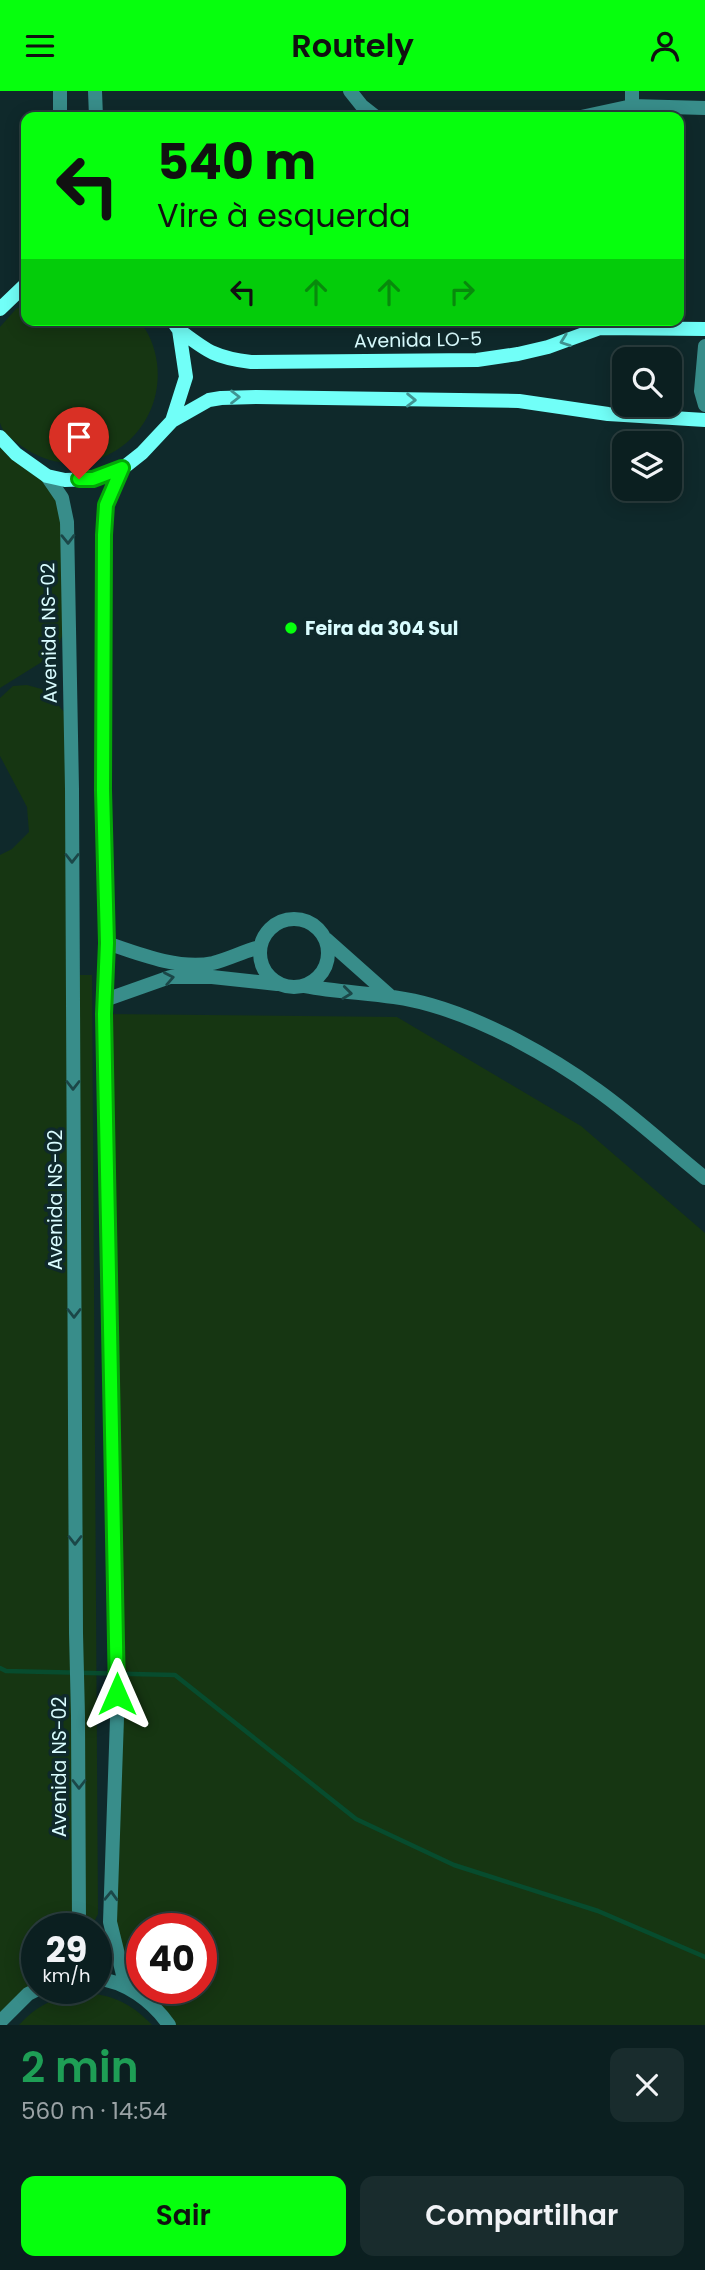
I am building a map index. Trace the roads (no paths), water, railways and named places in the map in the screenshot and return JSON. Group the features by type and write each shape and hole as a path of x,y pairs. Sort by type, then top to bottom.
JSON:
{"main road":[{"path":"0,309 21,290"},
{"path":"172,421 186,377 175,326"},
{"name":"Avenida LO-5","path":"176,326 210,354 227,360 251,362 477,360 548,347 600,328 705,329"},
{"path":"0,437 16,454 47,476 93,479 122,468 142,453 172,421 209,400 221,398 519,401 608,414 705,420"}],"street":[{"path":"60,91 60,112"},
{"path":"95,91 96,112"},
{"path":"350,91 370,112"},
{"path":"594,112 632,98 705,108"},
{"path":"705,346 701,391 705,405"},
{"path":"122,468 106,505 104,535 103,790 117,1622 117,1718 110,1922 126,1983"},
{"name":"Avenida NS-02","path":"47,476 62,498 68,521 79,1913"},
{"path":"281,985 266,974 262,965 260,947 263,937 279,922 301,919 312,923 326,939 389,995"},
{"path":"305,986 317,979 326,967 329,953 326,939"},
{"path":"107,943 167,961 189,964 214,963 260,947"},
{"path":"105,1000 170,977 212,977 389,995 432,1005 473,1020 525,1045 597,1090 705,1178"},
{"path":"0,2022 21,2001"},
{"path":"150,2004 169,2025"}],"waterway":[{"path":"0,1668 6,1671 175,1675 356,1819 454,1865 598,1911 705,1957"}],"place":[{"name":"Feira da 304 Sul","path":"291,628"}]}
